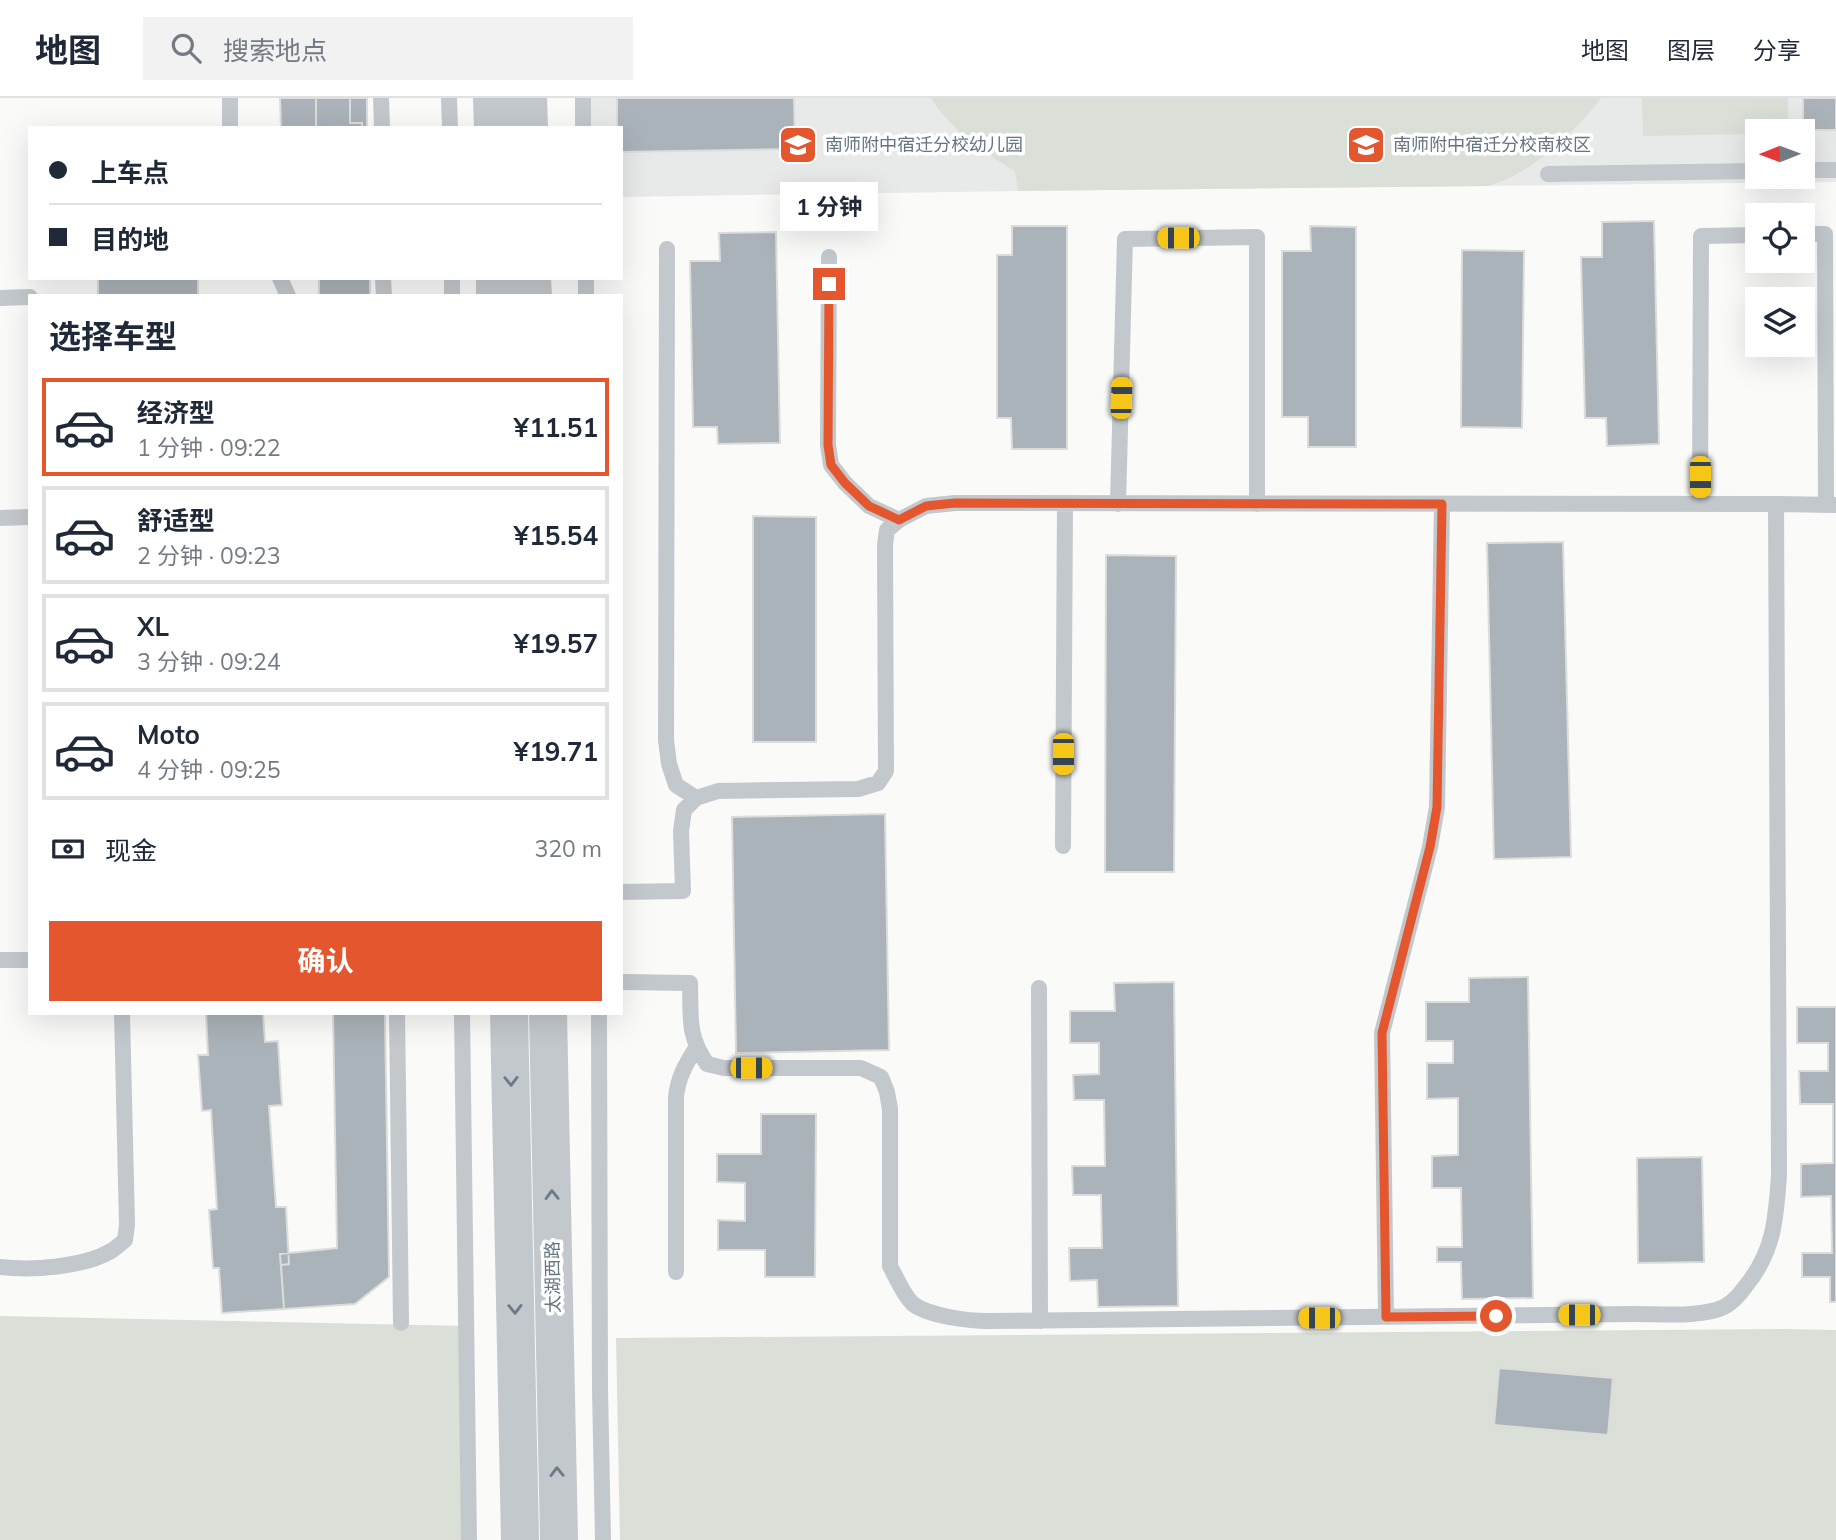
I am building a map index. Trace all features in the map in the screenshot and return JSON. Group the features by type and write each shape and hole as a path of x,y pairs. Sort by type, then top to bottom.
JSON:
{"street":[{"path":"492,98 493,126"},
{"path":"528,98 529,126"},
{"path":"509,1015 520,1540"},
{"name":"太湖西路","path":"548,1015 559,1540"}],"lane":[{"path":"230,98 230,126"},
{"path":"381,98 382,126"},
{"path":"449,98 450,126"},
{"path":"583,98 583,126"},
{"path":"1815,170 1836,170"},
{"path":"1548,174 1745,171"},
{"path":"623,892 683,891 681,831 684,810 695,798 718,791 859,789 878,783 886,771 887,530 899,520 926,506 1065,503 1831,505 1825,234 1815,234"},
{"path":"1700,504 1701,236 1745,235"},
{"path":"1118,503 1125,239 1256,237 1257,504"},
{"path":"667,249 666,740 668,764 676,785 695,798"},
{"path":"829,257 828,445 831,465 869,506 899,520"},
{"path":"0,298 28,297"},
{"path":"1063,846 1065,503"},
{"path":"623,982 690,983 691,1027 696,1048 707,1064 724,1068 861,1068 881,1077 890,1109 890,1266 913,1304 934,1312 965,1321 1040,1321 1697,1313 1718,1310 1736,1299 1757,1273 1776,1220 1779,1175 1776,503"},
{"path":"1386,1317 1382,1033 1430,847 1437,807 1442,504"},
{"path":"0,518 28,517"},
{"path":"0,960 28,960"},
{"path":"1039,988 1040,1321"},
{"path":"0,1267 40,1268 81,1263 111,1252 125,1240 127,1225 121,1015"},
{"path":"397,1015 401,1323"},
{"path":"462,1015 469,1540"},
{"path":"599,1015 603,1540"},
{"path":"676,1272 676,1097 678,1081 696,1048"}],"shaded area":[{"name":"南师附中宿迁分校南校区","path":"590,98 1836,98 1836,182 1815,182 1815,119 1745,119 1745,183 623,197 623,126 590,126"},
{"name":"南师附中宿迁分校南校区","path":"931,98 1601,98 1583,120 1550,151 1512,177 1489,186 1018,191 1015,171 968,139 948,120"},
{"path":"1642,98 1788,98 1788,119 1745,119 1745,134 1643,136"},
{"path":"0,1316 467,1326 465,1540 0,1540"},
{"path":"1836,1330 1836,1540 620,1540 616,1338"}],"building":[{"path":"280,98 350,98 350,123 362,123 362,126 281,126"},
{"path":"316,98 367,98 367,126 316,126"},
{"path":"617,98 794,98 795,149 623,152 623,126 617,126"},
{"path":"1803,98 1836,98 1836,130 1815,130 1815,119 1803,119"},
{"path":"1654,221 1659,444 1607,446 1606,418 1585,418 1581,257 1602,257 1602,222"},
{"path":"1012,226 1067,226 1067,449 1012,449 1011,418 997,418 997,255 1012,255"},
{"path":"1310,226 1356,227 1356,447 1308,447 1308,417 1282,417 1282,251 1311,251"},
{"path":"776,232 780,443 718,444 717,427 693,427 690,261 720,261 719,233"},
{"path":"1462,250 1524,251 1522,428 1461,427"},
{"path":"98,280 198,280 198,294 98,294"},
{"path":"319,280 370,280 370,294 319,294"},
{"path":"753,516 816,517 816,742 753,742"},
{"path":"1563,542 1571,857 1494,859 1487,543"},
{"path":"1106,555 1176,556 1174,872 1105,872"},
{"path":"885,814 889,1050 736,1053 732,817"},
{"path":"1528,977 1533,1298 1462,1299 1461,1262 1437,1262 1437,1247 1462,1247 1461,1188 1432,1188 1432,1156 1458,1155 1458,1098 1427,1099 1427,1063 1453,1063 1453,1041 1426,1041 1426,1002 1469,1002 1469,978"},
{"path":"1174,982 1178,1306 1098,1307 1097,1280 1070,1281 1069,1248 1102,1248 1101,1195 1073,1195 1072,1166 1105,1166 1104,1100 1074,1100 1073,1075 1099,1074 1099,1043 1070,1043 1070,1011 1115,1011 1114,983"},
{"path":"1797,1007 1836,1007 1836,1302 1830,1302 1830,1277 1802,1277 1802,1253 1832,1253 1831,1196 1801,1197 1801,1164 1833,1163 1833,1104 1800,1104 1799,1071 1828,1071 1828,1043 1797,1043"},
{"path":"206,1015 263,1015 265,1042 278,1041 282,1105 269,1106 276,1207 286,1207 289,1264 281,1265 284,1309 222,1313 219,1268 213,1268 209,1210 217,1209 211,1110 202,1111 198,1055 208,1055"},
{"path":"333,1015 385,1015 389,1277 355,1304 284,1309 280,1254 337,1248"},
{"path":"761,1114 816,1114 815,1277 765,1277 765,1250 718,1250 718,1220 745,1221 745,1183 717,1182 717,1154 761,1154"},
{"path":"1702,1157 1704,1262 1638,1263 1637,1158"},
{"path":"1499,1368 1613,1378 1608,1435 1494,1425"}],"place":[{"name":"南师附中宿迁分校幼儿园","path":"798,145"},
{"name":"南师附中宿迁分校南校区","path":"1366,145"}],"route":[{"path":"829,284 828,445 831,465 869,506 899,520 926,506 955,503 1442,504 1437,807 1430,847 1382,1033 1386,1317 1496,1316"}]}
